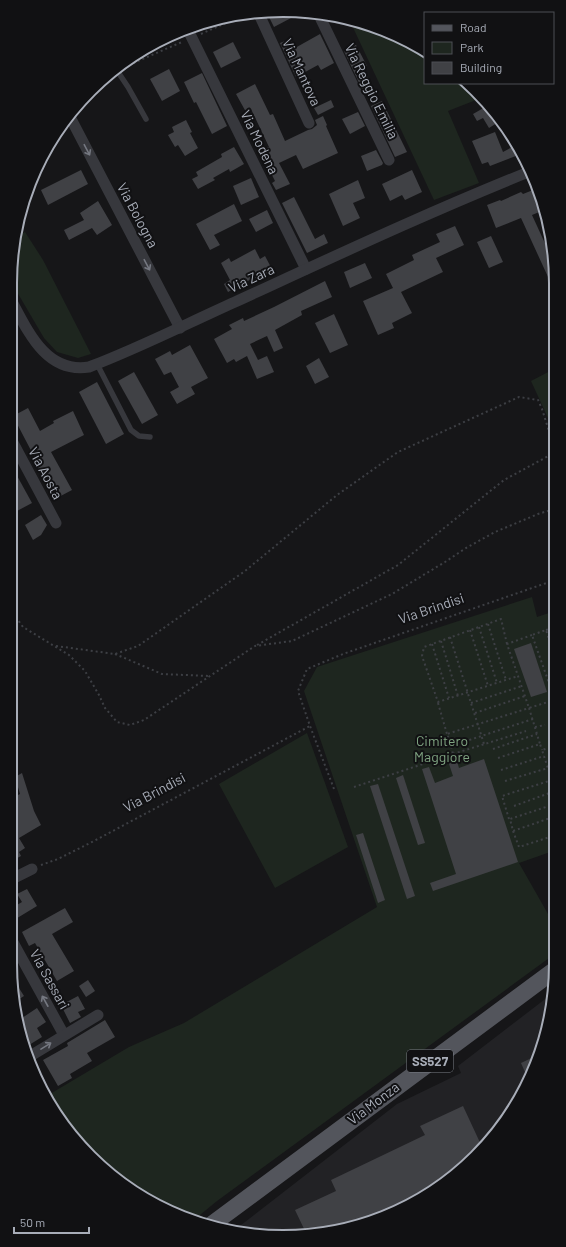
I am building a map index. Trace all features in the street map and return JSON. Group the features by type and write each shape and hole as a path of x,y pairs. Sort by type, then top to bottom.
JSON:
{"main road":[{"name":"Via Monza","path":"216,1221 548,974"}],"street":[{"name":"Via Mantova","path":"261,18 309,123"},
{"name":"Via Reggio Emilia","path":"321,20 389,160"},
{"name":"Via Modena","path":"189,34 306,269"},
{"name":"Via Bologna","path":"72,121 180,328"},
{"name":"Via Zara","path":"17,310 39,347 50,357 66,366 82,368 97,364 134,349 440,209 526,174"},
{"name":"Via Aosta","path":"17,450 56,523"},
{"path":"17,876 32,868"},
{"name":"Via Sassari","path":"17,950 64,1035"},
{"path":"33,1054 98,1014"}],"lane":[{"path":"119,74 146,119"},
{"path":"97,364 131,430 140,436 150,437"}],"path":[{"path":"152,52 181,37"},
{"path":"115,654 138,646 245,572 337,495 398,452 519,397 538,400 549,431"},
{"path":"17,619 23,627 69,655 85,671 105,708 117,722 130,725 144,720 255,646 398,565 504,480 549,456"},
{"path":"255,646 292,641 392,594 466,548 495,532 549,511"},
{"name":"Via Brindisi","path":"334,789 298,691 307,669 343,654 549,582"},
{"path":"453,754 438,702 422,656 424,647 501,619 549,771"},
{"path":"488,624 506,680"},
{"path":"479,627 496,683"},
{"path":"508,644 549,629"},
{"path":"470,630 488,686"},
{"path":"546,630 549,639"},
{"path":"532,635 549,685"},
{"path":"450,637 484,744"},
{"path":"440,641 458,696"},
{"path":"432,644 449,699"},
{"path":"54,646 115,654 162,674 210,676"},
{"path":"438,702 518,676"},
{"path":"471,703 522,686"},
{"path":"474,713 525,696"},
{"path":"448,734 549,702"},
{"path":"451,746 533,719"},
{"path":"535,727 545,725"},
{"name":"Via Brindisi","path":"32,868 58,859 94,841 310,726"},
{"path":"354,787 526,731"},
{"path":"493,749 537,734"},
{"path":"498,758 540,744"},
{"path":"542,750 549,748"},
{"path":"501,770 544,756"},
{"path":"505,781 548,768"},
{"path":"549,781 502,796 519,847 549,837"},
{"path":"514,806 549,793"},
{"path":"510,819 549,806"},
{"path":"513,831 549,818"}],"shaded area":[{"path":"547,998 535,1050 522,1082 494,1126 471,1152 445,1175 401,1203 352,1221 318,1228 283,1230 239,1226 397,1104 461,1073 458,1066"}],"green space":[{"path":"352,26 401,44 424,58 424,84 459,84 476,100 448,111 479,183 434,200"},
{"path":"25,232 43,260 91,354 78,358 57,352 44,338 17,292 19,248 22,234"},
{"path":"549,372 549,420 531,381"},
{"name":"Cimitero Maggiore","path":"532,597 537,617 549,613 549,852 519,863 549,916 549,958 217,1201 198,1216 165,1203 121,1175 83,1139 62,1112 51,1093 129,1047 184,1023 377,907 304,691 317,667"},
{"path":"307,733 348,847 275,888 219,784"}],"building":[{"path":"291,17 291,18 274,27 269,18"},
{"path":"320,34 334,63 321,70 318,65 296,77 280,43 290,39 295,48"},
{"path":"233,42 241,58 221,68 213,52"},
{"path":"356,45 367,66 363,68 373,88 364,93 344,51"},
{"path":"169,69 180,91 162,101 150,79"},
{"path":"202,73 227,126 212,134 184,82"},
{"path":"255,84 270,115 273,114 285,141 312,129 317,125 315,120 323,116 338,153 303,169 296,155 279,163 290,184 276,190 272,183 275,181 260,151 269,147 251,109 246,112 236,94"},
{"path":"331,100 334,107 318,115 314,108"},
{"path":"382,101 407,152 395,157 371,106"},
{"path":"483,108 496,124 489,128 483,118 477,121 473,114"},
{"path":"358,112 365,126 350,134 342,119"},
{"path":"186,120 192,132 190,133 198,148 185,156 178,145 175,147 168,135 174,132 172,127"},
{"path":"495,132 503,152 511,147 516,156 490,166 488,162 482,164 472,141"},
{"path":"234,147 244,164 230,172 229,169 213,178 215,180 198,189 192,179 198,176 196,172 222,157 221,154"},
{"path":"376,150 383,163 382,165 367,171 361,156"},
{"path":"81,170 88,184 48,205 41,190"},
{"path":"412,170 422,192 405,200 402,195 390,201 382,184"},
{"path":"251,178 259,197 241,205 233,186"},
{"path":"358,180 365,198 353,203 360,218 343,226 329,194"},
{"path":"532,190 535,197 539,212 532,215 547,248 549,279 521,218 496,228 487,205 500,200 501,201 521,192 523,194"},
{"path":"294,197 315,239 324,234 328,243 307,253 282,203"},
{"path":"98,201 112,225 97,235 92,228 69,240 64,230 84,220 80,213"},
{"path":"234,204 242,221 214,235 220,245 210,250 196,224"},
{"path":"267,210 273,223 256,232 249,219"},
{"path":"455,226 464,245 436,258 443,272 401,292 412,313 392,323 394,328 378,335 363,301 393,288 386,274 414,260 412,255 440,242 436,234"},
{"path":"491,236 503,262 489,268 477,242"},
{"path":"255,249 260,259 265,256 273,271 257,280 255,277 228,292 224,284 230,280 221,263 229,258 231,262"},
{"path":"365,263 372,278 350,288 344,272"},
{"path":"325,281 332,297 301,311 302,315 275,330 283,348 274,352 267,336 250,344 258,360 267,356 274,372 257,379 247,356 236,362 234,359 227,363 214,339 232,329 229,325 243,318 244,321"},
{"path":"334,314 348,345 330,353 315,323"},
{"path":"190,345 208,378 191,387 195,394 177,404 170,392 179,387 171,372 164,375 155,359 170,351 172,355"},
{"path":"319,358 329,377 315,384 306,366"},
{"path":"134,372 158,415 142,424 118,381"},
{"path":"97,382 124,434 106,444 79,392"},
{"path":"28,408 40,431 54,423 53,421 73,411 84,435 51,452 72,490 55,499 35,463 37,462 17,424 17,414"},
{"path":"17,476 32,503 17,511"},
{"path":"41,515 47,525 41,535 33,540 25,525"},
{"path":"531,643 547,692 531,697 514,649"},
{"path":"456,758 459,768 484,759 518,862 433,891 430,883 456,874 422,769 429,767 435,783 453,776 448,761"},
{"path":"22,773 34,811 41,825 19,838 25,848 19,852 21,856 17,858 17,796 20,794 17,784 17,776"},
{"path":"403,775 425,843 418,845 396,778"},
{"path":"378,784 415,896 407,899 370,786"},
{"path":"363,833 385,900 378,903 356,835"},
{"path":"27,889 37,906 17,918 17,905 22,902 17,894"},
{"path":"65,908 73,922 52,934 74,971 57,981 35,943 29,946 22,932"},
{"path":"88,980 95,991 86,997 79,986"},
{"path":"18,987 24,996 19,999"},
{"path":"78,996 85,1009 78,1012 81,1017 70,1023 61,1005"},
{"path":"37,1008 46,1022 37,1028 42,1037 29,1045 26,1033 22,1018"},
{"path":"105,1020 115,1037 87,1053 92,1061 70,1074 72,1078 58,1086 43,1060 68,1046 67,1043"},
{"path":"532,1058 526,1074 521,1063"},
{"path":"463,1106 480,1142 445,1175 406,1200 383,1211 352,1221 318,1228 304,1229 295,1210 336,1191 331,1180 425,1135 420,1126"}]}
